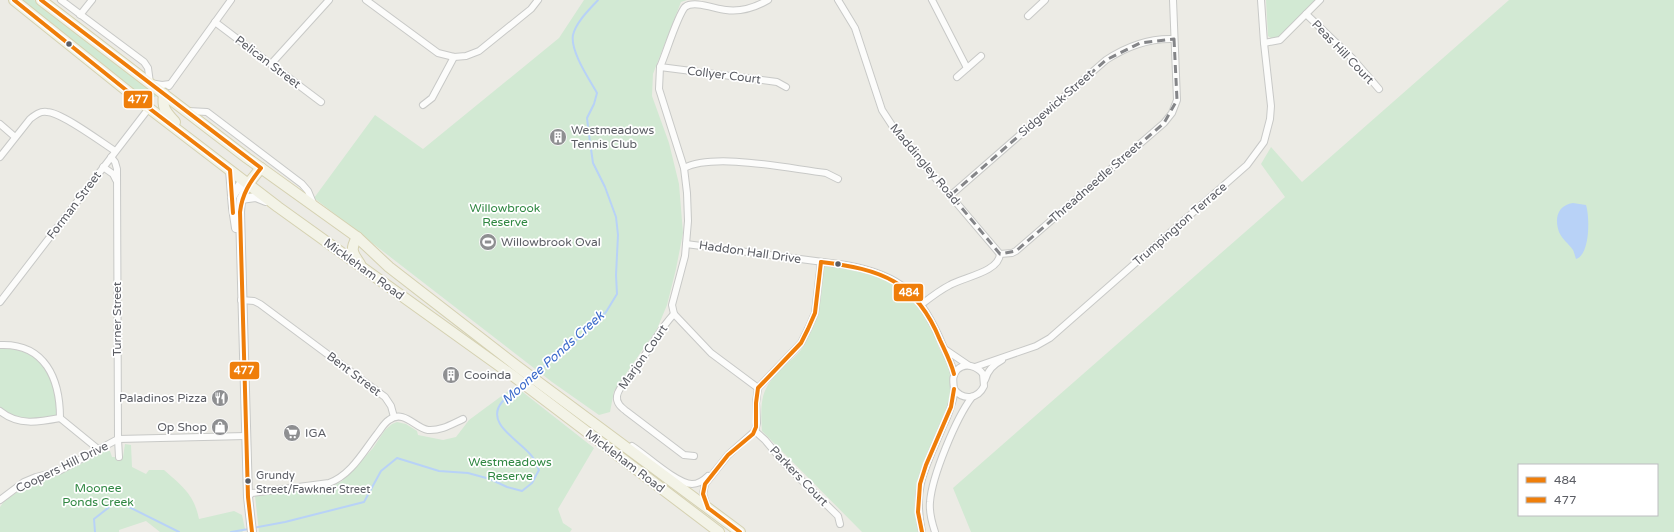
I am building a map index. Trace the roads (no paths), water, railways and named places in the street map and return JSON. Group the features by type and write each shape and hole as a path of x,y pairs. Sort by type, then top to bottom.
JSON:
{"main road":[{"name":"Mickleham Road","path":"14,0 145,105 278,207 446,327 515,371 602,430 740,532"},
{"name":"Mickleham Road","path":"41,0 258,166 357,236 389,267 448,312 515,371"},
{"path":"145,105 157,100 164,94"},
{"path":"164,94 162,105 166,113 191,140"},
{"path":"246,182 258,166"},
{"path":"334,248 346,246 357,236"},
{"path":"357,236 352,246 352,252 365,270"},
{"path":"446,327 449,321 448,312"},
{"name":"Mickleham Road","path":"544,392 719,532"}],"street":[{"path":"61,0 144,62 148,68 150,83 162,85 170,84"},
{"path":"80,15 92,0"},
{"path":"164,94 231,0"},
{"path":"271,64 329,0"},
{"path":"366,0 438,53 454,57 466,56 479,51 531,9 538,0"},
{"path":"758,388 711,353 674,314 672,306 685,256 688,221 684,168 659,89 660,67 680,15 685,7 689,4 698,3 727,10 735,10 757,6 768,0"},
{"name":"Maddingley Road","path":"838,0 855,28 882,110 897,133 1000,254"},
{"path":"932,0 967,68"},
{"path":"1033,0 1038,6"},
{"path":"1028,16 1045,0"},
{"name":"Threadneedle Street","path":"1000,254 1012,253 1016,251 1164,123 1172,113 1177,100 1173,0"},
{"name":"Trumpington Terrace","path":"975,367 1036,346 1050,338 1247,165 1257,153 1264,142 1270,120 1271,106 1261,0"},
{"path":"1264,43 1280,40 1320,0"},
{"name":"Peas Hill Court","path":"1306,14 1353,59 1379,89"},
{"name":"Pelican Street","path":"215,22 321,102"},
{"name":"Sidgewick Street","path":"951,195 1106,60 1123,49 1140,43 1157,39 1174,39"},
{"path":"957,77 981,56"},
{"path":"423,105 432,98 454,57"},
{"name":"Collyer Court","path":"660,67 777,82 786,87"},
{"name":"Forman Street","path":"0,302 111,157 145,105"},
{"path":"0,157 34,115 46,111 52,112 115,151"},
{"name":"Mickleham Road","path":"187,111 207,112 302,184 308,191 313,204"},
{"path":"0,124 15,137"},
{"name":"Turner Street","path":"111,157 115,162 117,169 119,457"},
{"path":"684,168 700,162 728,162 826,173 838,179"},
{"path":"103,167 112,174 116,182"},
{"path":"230,170 232,208 240,245"},
{"path":"232,198 246,182"},
{"path":"246,182 241,199 240,245 243,280 241,300 248,496 252,532"},
{"path":"241,199 256,197 278,207"},
{"name":"Haddon Hall Drive","path":"686,244 868,269 892,279 922,304 937,331 943,348 952,364 954,374"},
{"path":"922,304 937,292 952,284 990,269 997,264 1000,254"},
{"path":"708,508 703,490 713,473 733,449 755,431 757,423 756,403 758,388 801,343 808,329 815,313 821,262"},
{"name":"Bent Street","path":"241,300 254,301 260,304 385,397 391,406 394,417"},
{"name":"Marjon Court","path":"674,314 664,325 642,359 619,390 616,398 619,405 626,411 684,455 694,456"},
{"path":"0,345 17,346 31,352 46,364 56,384 60,401 60,418"},
{"path":"935,532 930,504 933,484 963,409 972,397 982,391 985,380 983,374 975,367 968,365 943,348"},
{"name":"Trumpington Terrace","path":"985,380 988,371 994,365 1009,356"},
{"path":"922,532 918,512 920,484 926,465 951,406 954,389 954,374 958,370 968,365"},
{"path":"954,389 961,396 972,397"},
{"path":"0,411 16,420 31,423 60,418 98,449"},
{"path":"248,496 252,493 329,483 336,480 349,471 384,424 394,417 404,417 422,428 430,430 446,427 463,419"},
{"path":"602,430 638,450 677,479 686,483 697,483 713,473"},
{"name":"Parkers Court","path":"755,431 765,440 786,465 838,516 840,524"},
{"name":"Coopers Hill Drive","path":"0,500 24,482 59,470 118,439 246,436"}],"water":[{"path":"1573,203 1586,205 1588,218 1588,235 1584,251 1581,256 1576,259 1573,250 1560,235 1557,222 1558,213 1561,209 1568,204"}],"waterway":[{"name":"Moonee Ponds Creek","path":"534,375 592,327 606,312 617,294 616,275 618,235 616,217 605,187 593,163 587,118 594,104 597,93 577,57 573,42 573,35 577,25 598,0"},
{"name":"Moonee Ponds Creek","path":"253,528 285,522 364,502 381,471 397,458 439,471 468,473 490,479 507,487 522,491 532,483 539,470 535,460 507,433 501,426 498,418 498,410 502,402 521,386"},
{"name":"Moonee Ponds Creek","path":"95,532 94,519 117,501 179,532"},
{"name":"Moonee Ponds Creek","path":"231,532 249,529"}],"place":[{"name":"Westmeadows Tennis Club","path":"558,137"},
{"name":"Willowbrook Oval","path":"488,242"},
{"name":"Cooinda","path":"451,375"},
{"name":"Paladinos Pizza","path":"220,398"},
{"name":"Op Shop","path":"220,427"},
{"name":"IGA","path":"292,433"},
{"name":"Grundy Street/Fawkner Street","path":"248,481"}],"park label":[{"name":"Willowbrook Reserve","path":"505,215"},
{"name":"Westmeadows Reserve","path":"510,469"}]}
